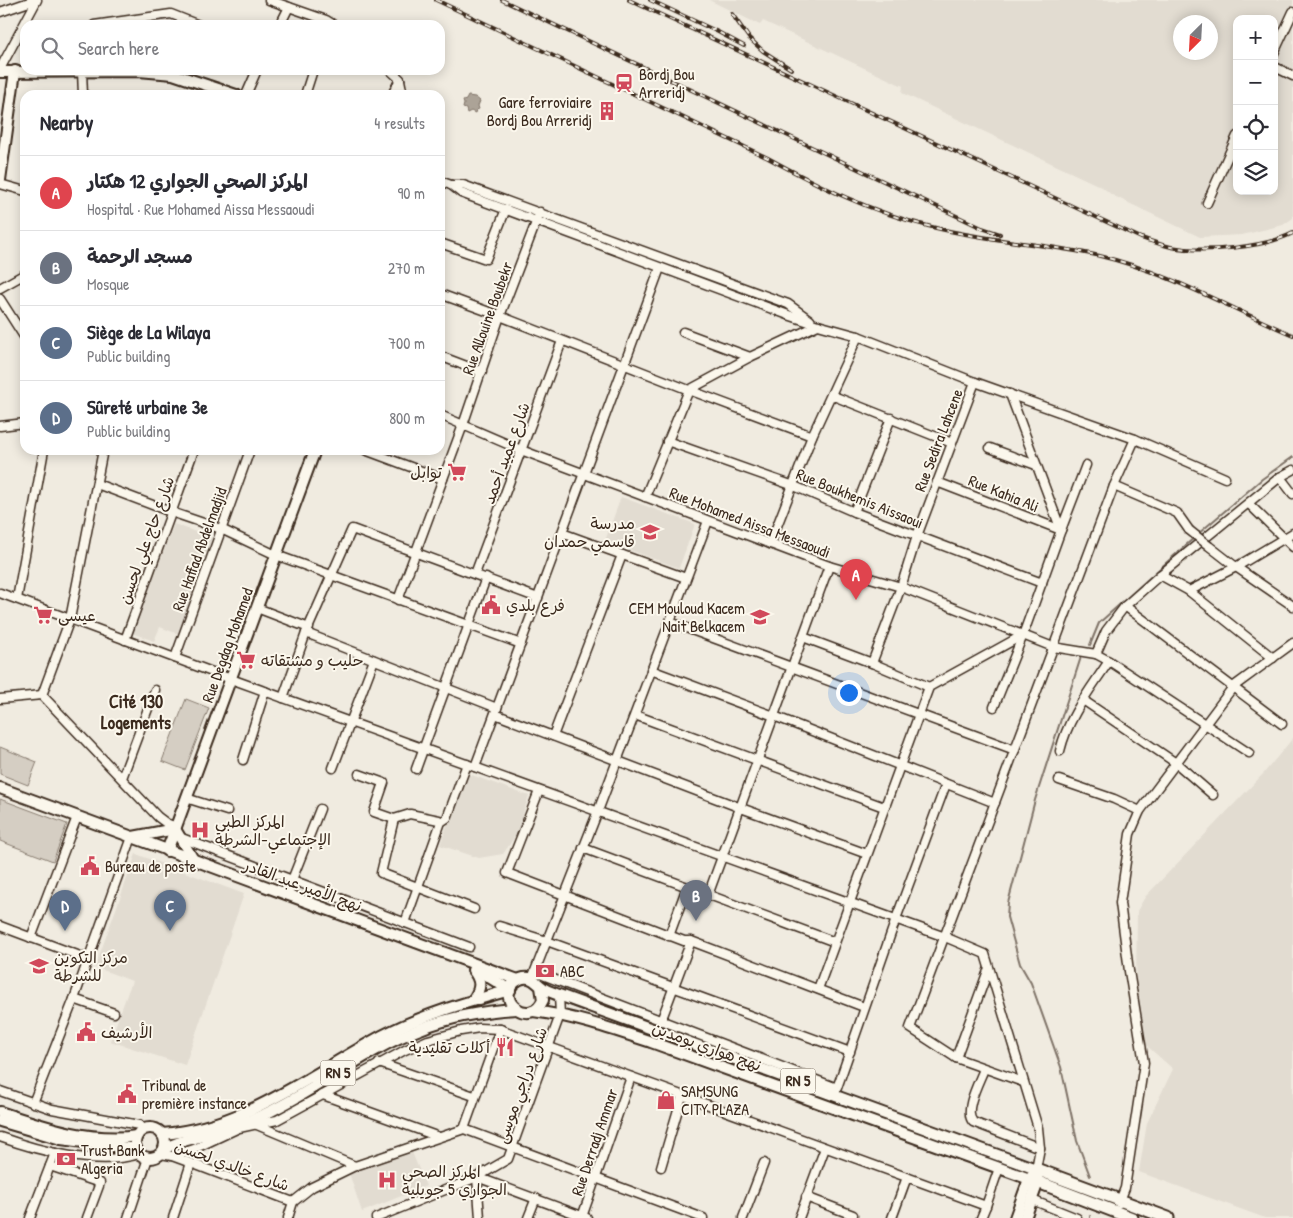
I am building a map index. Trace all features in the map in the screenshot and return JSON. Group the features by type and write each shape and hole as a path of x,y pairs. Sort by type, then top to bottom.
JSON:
{"highway":[{"name":"RN 5","path":"1036,1169 1118,1206 1132,1218"},
{"name":"RN 5","path":"1033,1180 1118,1206 1164,1217"}],"main road":[{"path":"0,71 20,71"},
{"path":"0,180 15,71"},
{"path":"176,75 221,90"},
{"name":"Rue Degdag Mohamed","path":"167,850 177,831 186,798 314,455"},
{"name":"نهج الأمير عبد القادر","path":"0,788 518,980"},
{"path":"132,837 177,831 194,861"},
{"name":"نهج الأمير عبد القادر","path":"456,958 510,990"},
{"path":"471,967 477,974 480,983 479,990 473,1000"},
{"path":"533,975 541,987 542,1001 533,1011 524,1012 517,1009 510,1000 510,990 518,980 533,975"},
{"name":"نهج هواري بومدين","path":"541,987 1036,1169"},
{"name":"RN 5","path":"162,1134 193,1129 240,1114 284,1093 356,1050 397,1029 473,1000 510,990"},
{"name":"RN 5","path":"165,1153 177,1142 207,1135 267,1113 385,1045 420,1029 467,1016 517,1009"},
{"name":"نهج هواري بومدين","path":"533,1011 560,1015 602,1026 651,1042 1033,1180"},
{"path":"0,1112 45,1126 110,1137 140,1133 153,1128 162,1134 165,1141 165,1153 154,1158 61,1138 0,1121"},
{"path":"140,1133 135,1142 141,1154"},
{"path":"1015,1218 1033,1180 1036,1169"},
{"path":"1025,1218 1032,1200 1033,1180"}],"street":[{"path":"0,12 36,0"},
{"path":"28,20 36,0"},
{"path":"269,0 280,2 320,20"},
{"path":"283,20 290,8"},
{"path":"1278,44 1293,12"},
{"path":"129,20 171,14 186,20"},
{"path":"0,71 20,38"},
{"path":"1278,68 1293,76"},
{"path":"82,75 83,90"},
{"path":"248,90 255,75"},
{"path":"307,90 311,75"},
{"path":"396,75 400,79 402,90"},
{"path":"394,90 400,79"},
{"path":"1206,202 1233,145"},
{"path":"445,183 461,193 660,268 818,326 858,336 975,382 1135,439 1225,478"},
{"path":"0,184 20,190"},
{"path":"451,185 463,185 540,212 788,304 818,326"},
{"path":"445,245 486,259 506,209"},
{"name":"Rue Allouine Boubekr","path":"398,600 463,425 500,316 540,212"},
{"path":"405,923 441,822 447,818 496,711 660,268"},
{"path":"0,288 20,277"},
{"path":"445,296 812,436"},
{"path":"0,299 20,330"},
{"path":"645,497 689,390 750,357 818,326"},
{"path":"683,332 750,357"},
{"path":"770,544 812,436 858,336"},
{"name":"شارع عميد أحمد","path":"475,574 562,341"},
{"path":"445,358 482,372"},
{"name":"Rue Sedira Lahcene","path":"872,663 975,382"},
{"path":"1010,394 1061,530"},
{"path":"831,395 952,443"},
{"name":"Rue Mohamed Aissa Messaoudi","path":"445,417 521,450 828,566 901,588 1053,647 1096,654"},
{"path":"854,512 891,418"},
{"path":"0,426 20,424"},
{"path":"1023,1082 956,1058 910,1028 1114,486 1135,439"},
{"name":"Rue Boukhemis Aissaoui","path":"667,441 794,486 854,512 1042,583"},
{"path":"990,448 1036,465"},
{"path":"17,599 43,455"},
{"path":"42,695 70,619 102,455"},
{"name":"شارع حاج علي لحسن","path":"125,640 192,455"},
{"name":"Rue Haffad Abdelmadjid","path":"175,658 248,455"},
{"path":"378,455 442,480"},
{"path":"994,707 1023,635 1086,465"},
{"path":"1249,754 1096,654 1106,631 1125,606 1280,477 1293,470"},
{"path":"1280,477 1293,494"},
{"name":"Rue Kahia Ali","path":"937,482 1061,530"},
{"path":"97,484 221,529 276,555 521,644"},
{"path":"1114,486 1177,513 1189,530 1236,567 1293,606"},
{"path":"1249,504 1293,547"},
{"path":"708,521 598,811 533,975 662,1021 837,1088 850,1100 847,1112"},
{"path":"283,698 308,630 352,529 538,598"},
{"path":"562,533 686,578"},
{"path":"1188,591 1236,567 1293,533"},
{"path":"553,736 622,555"},
{"path":"708,895 828,566"},
{"path":"1160,575 1188,591 1273,658"},
{"path":"416,769 486,578"},
{"path":"0,593 283,698 945,937 985,954 1038,1128 1040,1148 1036,1169"},
{"path":"1125,606 1282,724"},
{"path":"257,608 553,736 867,854"},
{"path":"670,622 1015,750"},
{"path":"818,989 929,687 1023,635"},
{"path":"803,637 929,687"},
{"path":"1118,1206 1128,1170 1144,1063 1120,903 1130,834 1140,811 1233,687 1293,643"},
{"path":"333,768 374,660"},
{"path":"1060,751 1064,732 1082,700 1108,661"},
{"path":"651,670 995,803"},
{"path":"122,778 155,690"},
{"path":"243,760 266,691"},
{"path":"0,699 42,695"},
{"path":"42,695 158,817 177,831 291,880 469,947"},
{"path":"1082,700 1176,763 1214,796"},
{"path":"635,715 884,808"},
{"path":"359,774 384,783 374,812 394,820 410,814 441,822"},
{"path":"1059,780 1114,799 1140,811"},
{"path":"837,1088 864,1007 946,784"},
{"path":"539,791 507,873 670,936 684,941 691,941 864,1007"},
{"path":"186,798 227,811"},
{"path":"286,895 320,809"},
{"path":"31,938 77,817"},
{"path":"394,820 381,873 474,909"},
{"path":"33,1103 74,999 132,837"},
{"path":"583,848 835,942"},
{"path":"670,936 687,887"},
{"path":"0,926 88,959"},
{"path":"499,926 547,941 850,1052"},
{"path":"662,1021 691,941"},
{"path":"956,1058 989,968"},
{"name":"شارع دراجي موسى","path":"376,1218 477,1177 506,1161 513,1148 560,1015 559,995"},
{"path":"74,999 114,1013"},
{"path":"165,1153 194,1149 240,1128 277,1120 379,1063 405,1050 446,1034 479,1028 500,1029 986,1206"},
{"path":"464,1129 474,1096 500,1029"},
{"path":"379,1063 474,1096"},
{"path":"984,1069 969,1108 970,1119 973,1122 1040,1148"},
{"name":"Rue Derradj Ammar","path":"584,1217 631,1077"},
{"path":"0,1091 33,1103 81,1115 140,1125 140,1133"},
{"path":"323,1096 439,1137"},
{"path":"660,1167 682,1096"},
{"path":"257,1125 355,1166"},
{"path":"288,1218 293,1202 309,1188 355,1166 464,1129 703,1218"},
{"path":"0,1137 55,1153 93,1158 126,1157 141,1154 128,1218"},
{"path":"799,1218 825,1148"},
{"path":"30,1218 55,1153"},
{"name":"شارع خالدي لحسن","path":"165,1153 293,1202"},
{"path":"173,1218 191,1163"},
{"path":"743,1218 764,1163"},
{"path":"50,1166 100,1183 87,1218"},
{"path":"981,1218 999,1168"},
{"path":"480,1218 477,1177 584,1217"},
{"path":"892,1218 907,1177"},
{"path":"806,1197 853,1215"},
{"path":"528,1218 536,1198"},
{"path":"1032,1200 1077,1218"}],"shaded area":[{"path":"709,0 1293,0 1293,218 1283,225 1242,235 1200,237 1112,195 1102,187 902,93 903,86 763,21 760,25"},
{"path":"468,96 475,97 480,101 479,109 475,113 471,111 467,113 466,109 463,108 463,101"},
{"name":"مدرسة قاسمي حمدان","path":"621,497 695,524 679,568 605,541"},
{"path":"174,524 212,538 178,634 160,627 154,641 132,633"},
{"path":"186,699 209,708 185,770 162,761"},
{"path":"1293,738 1293,1218 1265,1218 1139,1172 1147,1123 1173,1069 1147,1046 1141,1036 1136,987 1137,911 1145,897 1264,773"},
{"path":"0,747 37,762 28,785 0,774"},
{"path":"466,773 529,796 516,835 503,854 479,858 440,845"},
{"path":"0,799 67,824 53,861 0,841"},
{"path":"136,854 244,894 185,1065 110,1041 132,981 95,967"},
{"name":"المركز الصحي الجواري 5 جويلية","path":"411,1150 426,1186 362,1212 349,1173"}],"waterway":[{"path":"1198,534 1262,479 1293,457"},
{"path":"1090,645 1099,623 1195,537"},
{"path":"1081,657 1035,800 1008,903 1007,917 1020,964 1031,983 1061,1067 1077,1141 1090,1176"}],"railway":[{"path":"436,0 866,206 907,220 949,231 1057,248 1125,263 1198,291 1293,335"},
{"path":"502,0 982,228 1000,234"},
{"path":"629,0 1141,238 1184,249 1216,249 1250,246 1293,233"},
{"path":"650,0 744,46"},
{"path":"732,14 749,38 763,51 791,69"}],"place":[{"name":"Bordj Bou Arreridj","path":"624,83"},
{"name":"Gare ferroviaire Bordj Bou Arreridj","path":"607,111"},
{"name":"توابل","path":"457,472"},
{"name":"مدرسة قاسمي حمدان","path":"650,532"},
{"name":"المركز الصحي الجواري 12 هكتار","path":"856,600"},
{"name":"فرع بلدي","path":"491,605"},
{"name":"عيسى","path":"43,615"},
{"name":"CEM Mouloud Kacem Nait Belkacem","path":"760,617"},
{"name":"حليب و مشتقاته","path":"246,660"},
{"name":"المركز الطبي الإجتماعي-الشرطة","path":"200,830"},
{"name":"Bureau de poste","path":"90,866"},
{"name":"مسجد الرحمة","path":"696,921"},
{"name":"Sûreté urbaine 3e","path":"65,931"},
{"name":"Siège de La Wilaya","path":"170,931"},
{"name":"مركز التكوين للشرطة","path":"39,966"},
{"name":"ABC","path":"545,971"},
{"name":"الأرشيف","path":"86,1032"},
{"name":"أكلات تقليدية","path":"505,1047"},
{"name":"Tribunal de première instance","path":"127,1094"},
{"name":"SAMSUNG CITY PLAZA","path":"666,1100"},
{"name":"Trust Bank Algeria","path":"66,1159"},
{"name":"المركز الصحي الجواري 5 جويلية","path":"387,1180"}],"district":[{"name":"Cité 130 Logements","path":"136,712"}]}
